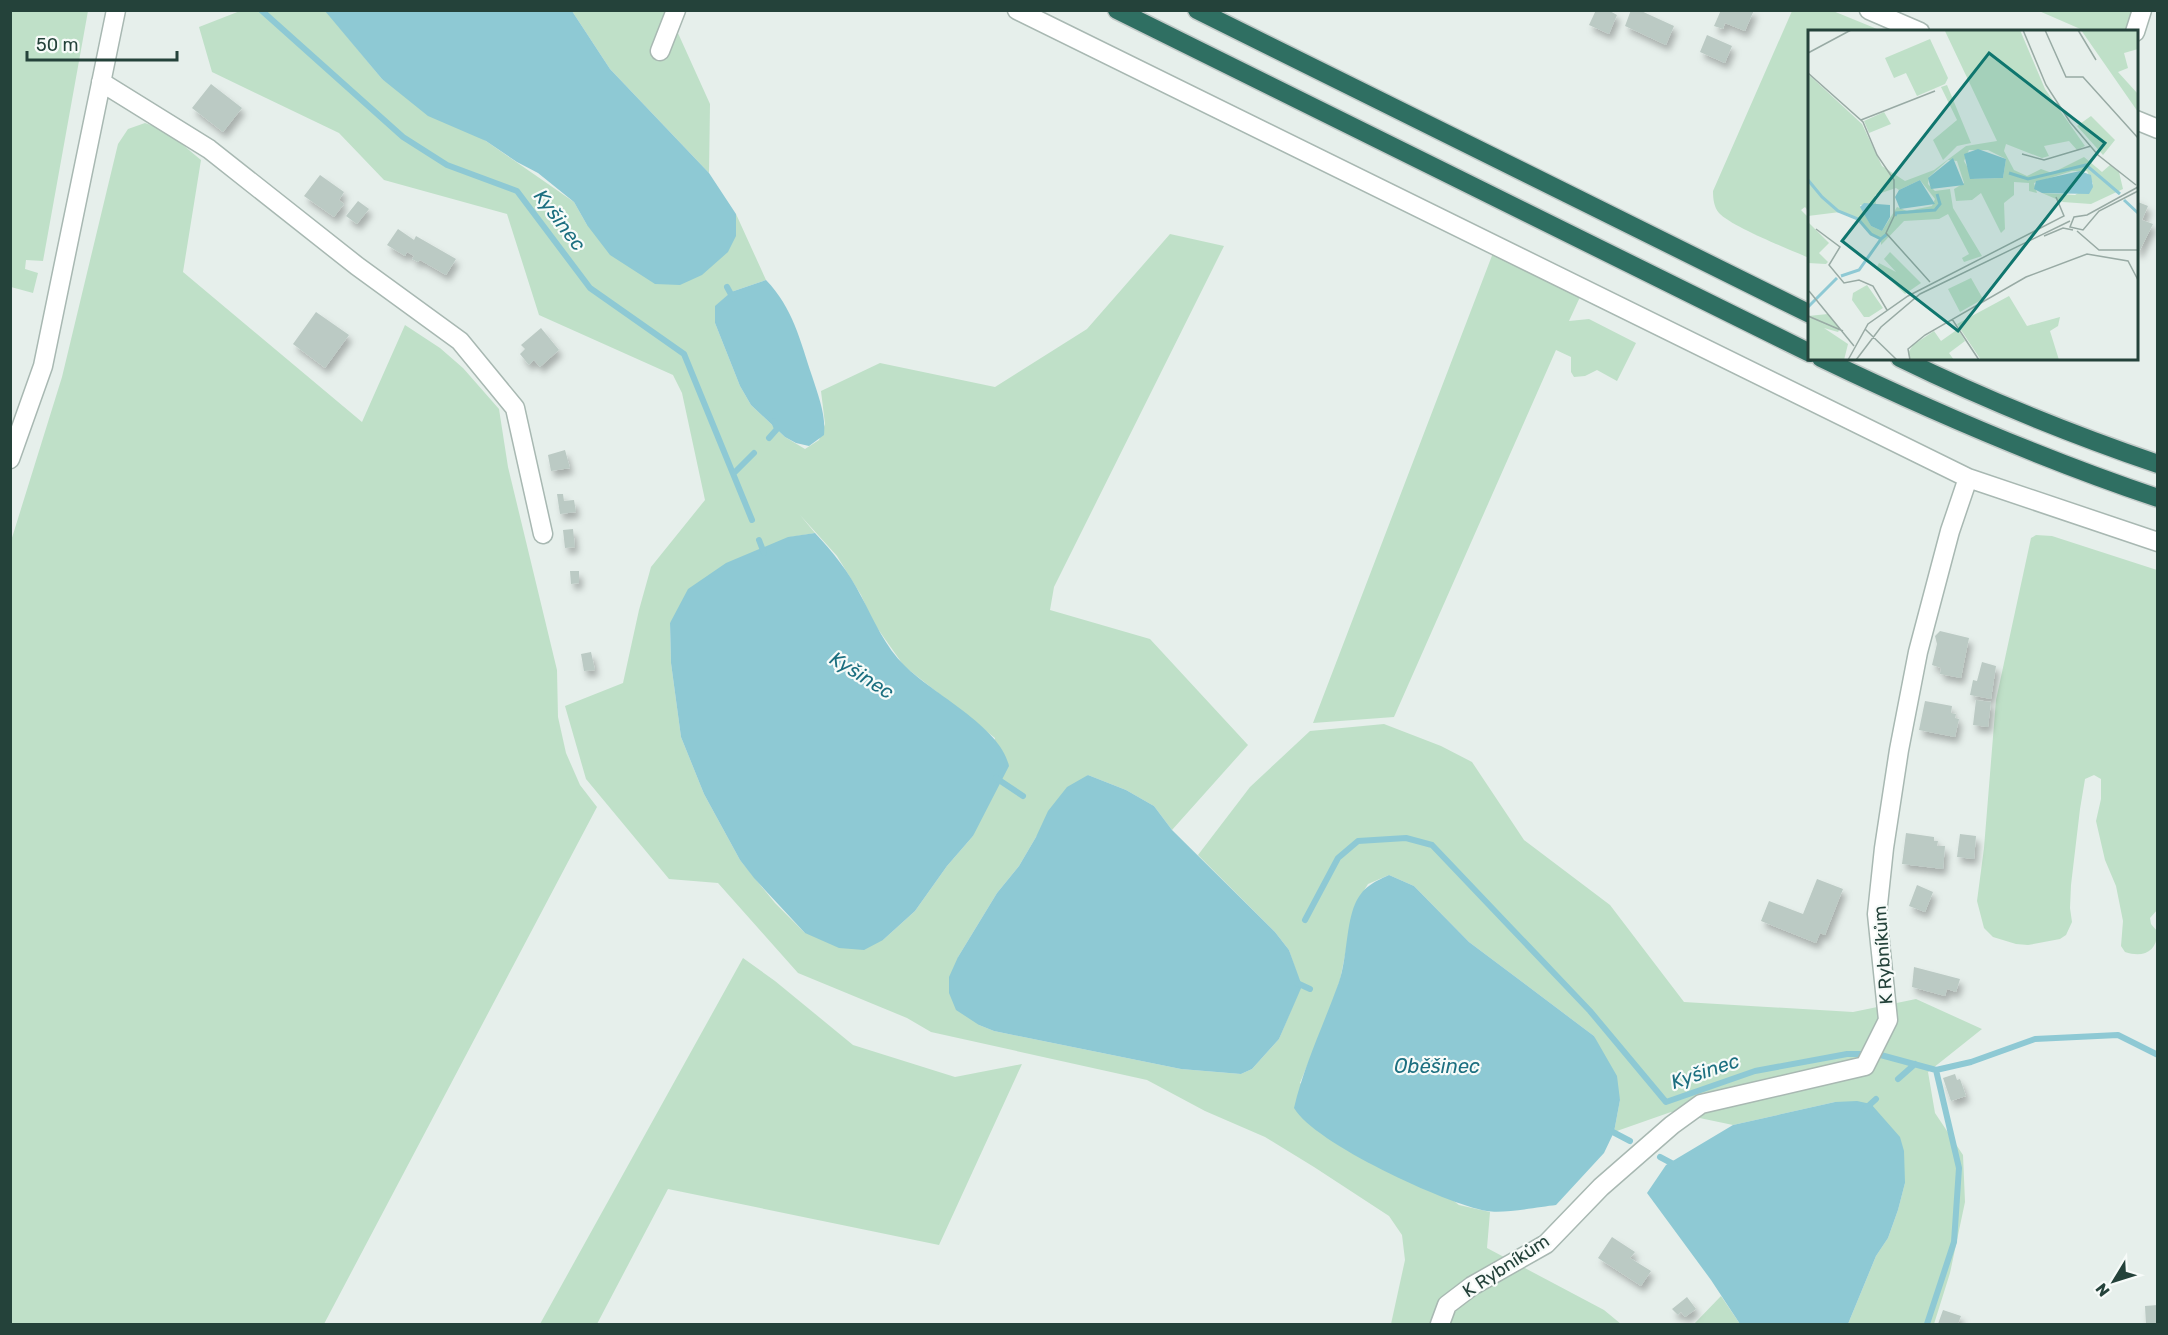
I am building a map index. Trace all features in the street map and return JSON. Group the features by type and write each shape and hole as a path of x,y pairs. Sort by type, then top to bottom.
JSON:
{"highway":[{"path":"1117,10 1808,353"},
{"path":"1197,10 1808,314"},
{"path":"1825,360 2011,444 2157,498"},
{"path":"1904,360 1986,398 2105,446 2157,464"}],"street":[{"path":"10,459 43,366 116,10"},
{"path":"660,51 676,10"},
{"path":"1017,10 1968,478 2157,542"},
{"path":"1869,10 1915,30"},
{"path":"2136,30 2142,10"},
{"path":"101,82 209,149 357,266 460,341 515,408 543,534"},
{"path":"2138,121 2157,129"},
{"name":"K Rybníkům","path":"1440,1324 1447,1305 1472,1286 1546,1244 1601,1187 1672,1125 1701,1104 1866,1065 1888,1020 1877,914 1887,826 1918,652 1950,531 1968,478"}],"green space":[{"path":"10,11 88,11 43,261 26,260 25,269 38,273 33,293 11,287"},
{"path":"240,11 326,11 382,79 486,141 574,202 587,225 736,236 736,214 766,280 731,292 716,306 715,323 740,386 751,405 785,437 805,449 819,440 825,424 821,391 880,363 995,387 1087,329 1170,234 1224,246 1054,587 1050,610 1150,639 1248,745 1172,830 1154,806 1126,790 1088,775 1036,837 1019,866 997,893 958,957 979,1025 994,1031 1181,1069 1241,1074 1252,1069 1279,1039 1301,986 1289,950 1275,932 1198,855 1250,787 1310,731 1384,724 1441,746 1472,762 1524,840 1610,905 1684,1002 1853,1012 1916,999 1982,1029 1928,1072 1935,1113 1963,1155 1965,1202 1950,1273 1934,1324 1848,1324 1876,1256 1888,1238 1905,1183 1835,1102 1733,1125 1671,1112 1614,1132 1620,1100 1594,1036 1469,942 1414,886 1389,875 1368,884 1355,905 1340,980 1300,1083 1459,1205 1490,1212 1487,1248 1604,1310 1621,1324 1391,1324 1405,1260 1402,1235 1389,1216 1314,1167 1265,1137 1205,1111 1147,1080 931,1032 907,1018 798,973 718,883 669,879 586,779 565,706 623,683 651,567 705,500 682,393 673,375 539,315 507,214 384,180 339,133 212,72 199,27","holes":["800,515 837,556 861,595 873,622 904,666 995,738 973,836 947,866 915,911 883,940 805,933 775,903 740,860 704,794 681,737 671,663 670,623 791,537 815,533"]},
{"path":"572,11 668,11 710,104 709,173 610,69"},
{"path":"1792,11 1833,11 1880,30 1808,30 1808,211 1805,207 1801,210 1808,215 1808,258 1726,219 1717,211 1713,191"},
{"path":"2039,11 2134,11 2128,30 2083,30"},
{"path":"145,123 168,134 201,160 183,272 362,422 405,325 440,348 463,368 499,409 508,467 557,670 558,717 566,753 580,785 597,807 324,1324 11,1324 11,541 62,377 118,144 128,129"},
{"path":"1493,253 1580,297 1569,321 1589,319 1636,343 1617,381 1597,370 1585,376 1574,377 1571,372 1571,357 1556,350 1394,717 1313,723"},
{"path":"2036,535 2052,536 2157,570 2158,909 2150,918 2151,924 2157,931 2157,938 2152,948 2143,954 2125,952 2121,946 2123,921 2116,886 2105,860 2096,821 2101,799 2101,779 2094,775 2085,779 2071,885 2072,922 2066,935 2060,939 2028,945 1993,937 1984,928 1977,901 1984,848 1996,700 2031,538"},
{"path":"743,958 775,981 853,1045 955,1077 1022,1064 939,1245 668,1189 597,1324 540,1324"},
{"path":"1721,1296 1740,1324 1694,1324"}],"water":[{"path":"325,11 572,11 610,69 709,173 736,214 736,236 728,252 702,275 680,285 655,284 610,255 587,225 574,202 538,173 486,141 428,116 382,79"},
{"path":"766,280 783,302 795,325 821,405 824,435 809,446 785,437 751,405 740,386 715,323 715,306 731,292"},
{"path":"815,533 846,571 880,633 898,659 917,677 980,725 1003,752 1009,766 973,836 947,866 915,911 883,940 864,950 839,948 805,933 740,860 704,794 681,737 671,663 670,623 688,589 726,563 788,537"},
{"path":"1088,775 1126,790 1154,806 1172,830 1275,932 1289,950 1302,986 1279,1039 1252,1069 1241,1074 1181,1069 994,1031 979,1025 956,1010 949,993 949,977 958,957 997,893 1019,866 1048,811 1067,787"},
{"name":"Oběšinec","path":"1389,875 1414,886 1469,942 1594,1036 1617,1076 1620,1100 1614,1132 1604,1153 1556,1205 1494,1212 1442,1197 1413,1185 1353,1154 1306,1122 1294,1108 1309,1060 1339,982 1355,904 1361,893 1369,886"},
{"path":"1857,1101 1871,1104 1900,1137 1904,1151 1905,1183 1888,1238 1876,1256 1848,1324 1740,1324 1711,1280 1647,1193 1666,1165 1733,1125 1835,1102"}],"building":[{"path":"1596,10 1608,10 1617,15 1609,34 1589,25"},
{"path":"1631,10 1639,10 1674,26 1666,45 1625,26"},
{"path":"1721,10 1754,10 1745,31 1725,23 1723,29 1714,26"},
{"path":"1707,35 1732,46 1725,63 1700,52"},
{"path":"211,84 242,108 223,132 192,108"},
{"path":"320,175 344,192 339,200 344,204 334,217 304,196"},
{"path":"358,201 369,209 357,224 346,216"},
{"path":"2138,202 2148,206 2142,220 2153,224 2139,252"},
{"path":"398,229 414,240 416,236 456,259 446,275 420,260 418,262 412,259 414,256 407,252 405,256 387,245"},
{"path":"316,312 349,335 325,368 293,344"},
{"path":"541,328 559,350 540,367 534,360 529,365 520,354 525,349 521,345"},
{"path":"565,450 570,468 551,471 548,455"},
{"path":"557,494 563,494 564,501 574,500 576,512 560,514"},
{"path":"573,529 575,547 565,548 563,530"},
{"path":"570,571 579,571 579,583 571,584"},
{"path":"1940,631 1969,638 1961,678 1940,674 1941,668 1932,665 1937,644 1935,636"},
{"path":"591,652 595,670 584,671 581,654"},
{"path":"1982,662 1996,666 1991,699 1970,695 1973,680 1977,681"},
{"path":"1976,700 1991,702 1988,727 1973,725"},
{"path":"1925,701 1952,706 1951,713 1956,714 1955,718 1959,719 1955,737 1919,730"},
{"path":"1906,833 1934,837 1934,841 1938,841 1937,846 1945,846 1943,869 1902,864"},
{"path":"1960,834 1976,836 1974,859 1957,857"},
{"path":"1817,879 1843,889 1825,935 1820,933 1816,943 1761,921 1769,901 1803,914"},
{"path":"1917,885 1933,892 1925,912 1909,906"},
{"path":"1914,967 1960,979 1956,992 1947,989 1945,996 1912,987"},
{"path":"1955,1074 1957,1080 1960,1079 1966,1096 1951,1101 1943,1078"},
{"path":"1612,1237 1635,1252 1630,1258 1651,1271 1641,1286 1598,1258"},
{"path":"1687,1297 1696,1309 1685,1317 1681,1312 1678,1315 1672,1309"},
{"path":"2158,1305 2158,1324 2146,1324 2145,1306"},
{"path":"1943,1310 1961,1316 1958,1324 1938,1324"}],"waterway":[{"name":"Kyšinec","path":"261,10 403,137 447,165 517,191 590,288 684,354 752,520"},
{"path":"727,287 733,298"},
{"path":"769,438 777,429 774,421"},
{"path":"734,473 754,453"},
{"name":"Kyšinec","path":"759,540 764,553"},
{"name":"Kyšinec","path":"996,778 1023,796"},
{"name":"Kyšinec","path":"1305,920 1338,858 1358,841 1406,838 1432,845 1590,1011 1666,1102 1755,1071 1847,1054 1877,1054 1936,1070 1959,1168 1954,1242 1927,1324"},
{"path":"1297,983 1310,989"},
{"path":"1936,1070 1971,1062 2035,1039 2118,1035 2158,1055"},
{"path":"1898,1079 1915,1064"},
{"path":"1865,1109 1876,1099"},
{"path":"1609,1130 1630,1141"},
{"path":"1660,1157 1675,1165"}]}
